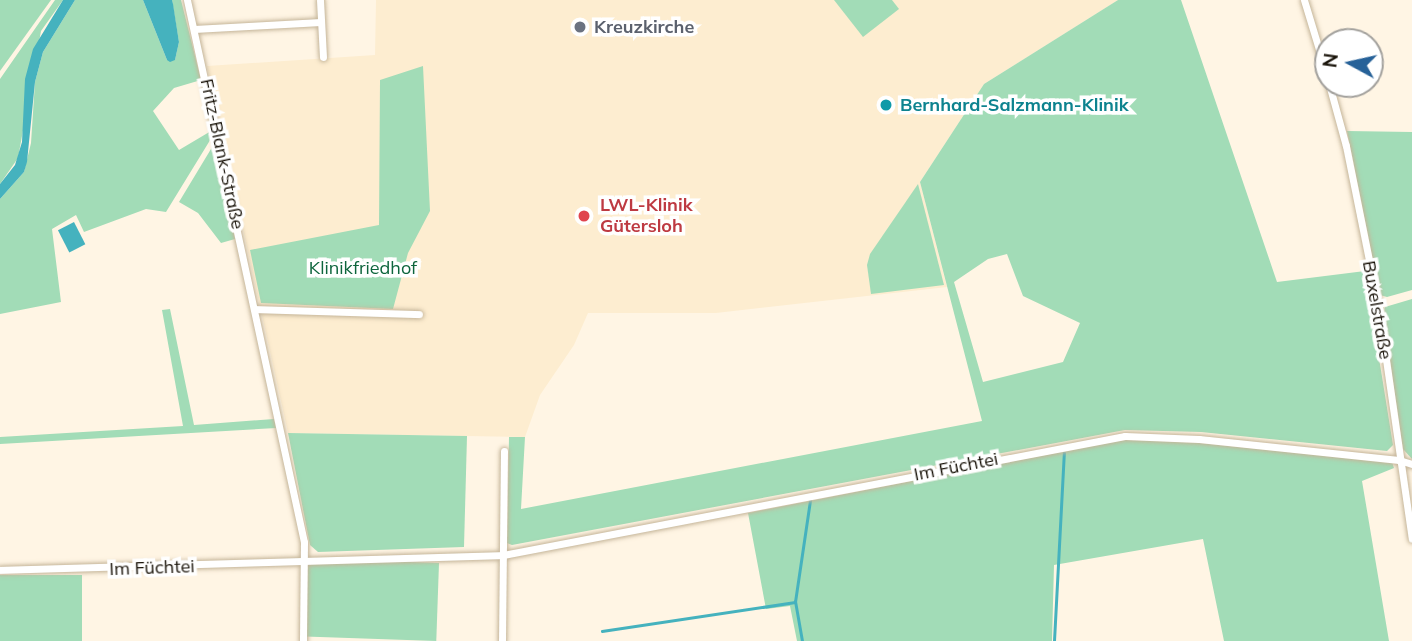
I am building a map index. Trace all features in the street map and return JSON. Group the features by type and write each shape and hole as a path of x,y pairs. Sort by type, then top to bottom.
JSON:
{"street":[{"name":"Fritz-Blank-Straße","path":"187,0 256,309 304,542 305,561"},
{"path":"320,0 323,57"},
{"name":"Buxelstraße","path":"1304,0 1314,33"},
{"path":"194,29 321,22"},
{"name":"Buxelstraße","path":"1333,98 1346,146 1378,304 1412,539"},
{"path":"256,309 419,314"},
{"name":"Im Füchtei","path":"0,570 503,555 1125,436 1199,439 1399,460 1412,464"},
{"path":"502,641 504,451"},
{"path":"303,641 305,561"}],"shaded area":[{"name":"LWL-Klinik Gütersloh","path":"376,0 1118,0 984,84 920,182 947,287 716,313 588,313 574,345 540,395 525,437 288,433 207,66 375,55"}],"green space":[{"path":"0,0 51,0 0,71"},
{"path":"55,0 63,0 41,31 18,158 0,184 0,79"},
{"path":"75,0 143,0 167,60 175,60 179,42 172,0 181,0 201,80 174,88 153,111 179,150 211,131 212,137 166,212 146,209 84,232 76,215 52,229 61,302 0,314 0,199 24,172 31,143 35,82 43,52"},
{"path":"834,0 892,0 899,9 863,37"},
{"path":"1118,0 1181,0 1277,282 1365,271 1393,445 1387,451 1201,432 1125,430 512,545 507,543 509,437 525,437 521,509 982,421 920,182 984,84","holes":["1007,254 1023,296 1080,323 1063,362 983,382 954,282 988,259"]},
{"name":"Klinikfriedhof","path":"423,66 430,211 408,253 393,309 261,303 250,250 379,225 380,80"},
{"path":"1347,131 1412,132 1412,290 1387,297 1380,295"},
{"path":"214,144 235,239 221,243 198,213 179,202"},
{"path":"918,184 944,285 871,294 867,265 870,254"},
{"path":"1412,299 1412,459 1403,449 1383,314 1385,307"},
{"path":"170,309 194,425 274,419 276,428 0,444 0,437 183,426 162,310"},
{"path":"288,433 467,436 464,547 318,552 310,545"},
{"path":"1126,439 1199,443 1392,462 1394,468 1362,481 1389,641 1224,641 1203,539 1054,565 1052,641 797,641 790,606 766,609 748,513"},
{"path":"308,558 439,563 436,641 305,636"},
{"path":"0,575 82,575 82,641 0,641"}],"water":[{"path":"63,0 75,0 43,52 35,82 24,172 0,199 0,184 15,165 22,142 25,79 33,49"},
{"path":"143,0 172,0 179,42 175,60 167,60"},
{"path":"74,222 85,244 69,252 58,230"}],"waterway":[{"path":"1054,641 1064,453"},
{"path":"802,641 795,602 810,501"},
{"path":"602,631 795,602"}],"place":[{"name":"Kreuzkirche","path":"580,27"},
{"name":"Bernhard-Salzmann-Klinik","path":"886,105"},
{"name":"LWL-Klinik Gütersloh","path":"584,216"}]}
